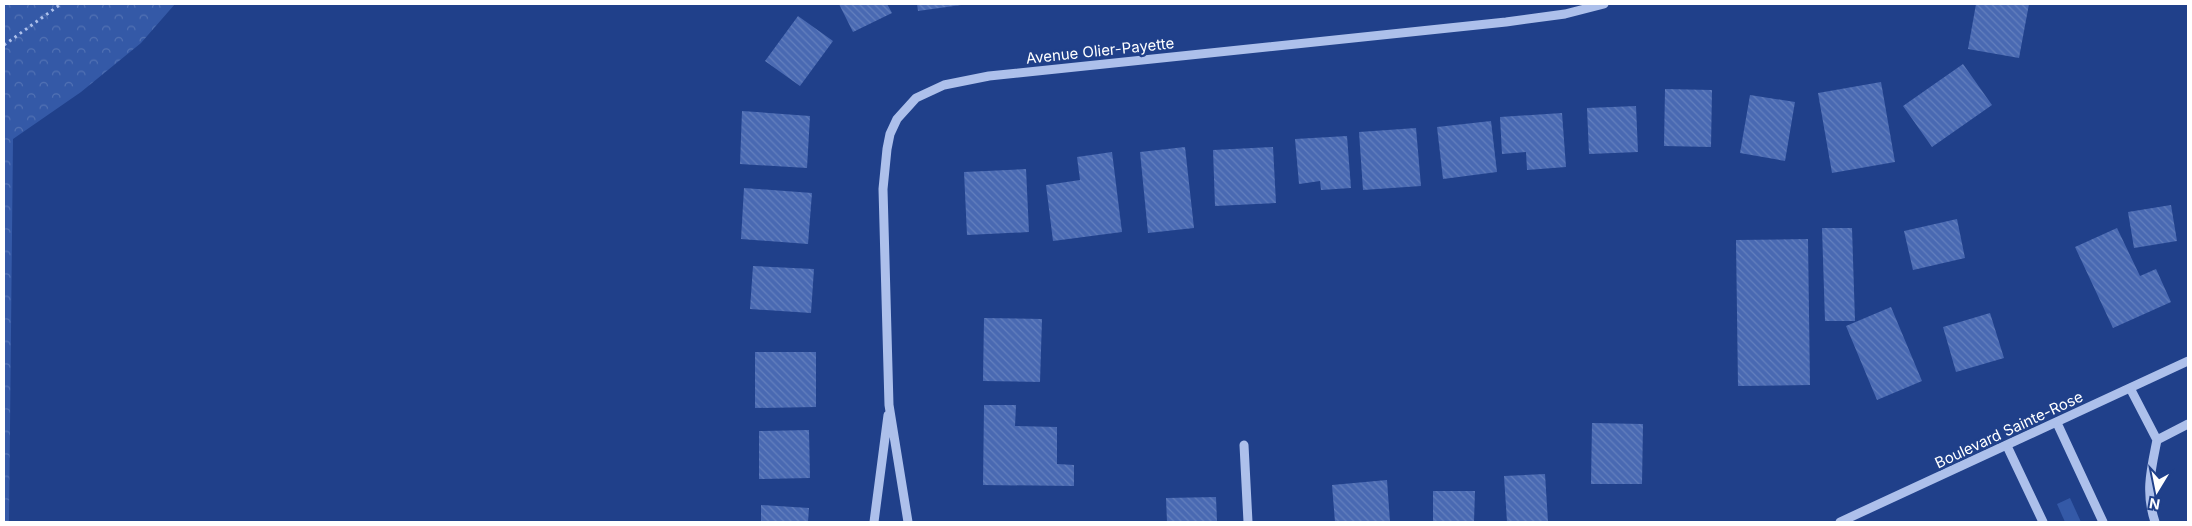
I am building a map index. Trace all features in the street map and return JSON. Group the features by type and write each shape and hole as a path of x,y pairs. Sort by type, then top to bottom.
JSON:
{"street":[{"name":"Avenue Olier-Payette","path":"908,522 889,405 883,198 884,167 890,134 897,119 916,98 944,85 989,76 1514,21 1565,14 1604,4"},
{"name":"Boulevard Sainte-Rose","path":"1840,522 2188,361"},
{"path":"2130,388 2157,440 2148,484 2148,496 2154,522"},
{"name":"Avenue Olier-Payette","path":"874,522 889,405"},
{"path":"2056,423 2103,522"},
{"path":"2157,440 2188,424"},
{"path":"1244,445 1248,522"},
{"path":"2007,446 2043,522"}],"path":[{"path":"4,45 61,4"}],"green space":[{"path":"4,4 175,4 141,43 81,92 13,139 9,522 4,522"},
{"path":"2070,498 2081,522 2065,522 2057,504"}],"building":[{"path":"839,4 887,4 892,13 853,32"},
{"path":"917,4 961,4 961,5 918,11"},
{"path":"1976,4 2029,4 2019,58 1968,49"},
{"path":"798,16 833,41 800,86 765,61"},
{"path":"1963,64 1992,105 1932,147 1903,106"},
{"path":"1881,82 1895,162 1832,173 1818,93"},
{"path":"1665,89 1712,90 1711,147 1664,146"},
{"path":"1750,95 1795,102 1785,161 1740,153"},
{"path":"1636,106 1638,152 1589,154 1587,108"},
{"path":"742,111 810,116 807,168 740,164"},
{"path":"1562,113 1566,167 1527,170 1526,152 1502,154 1500,117"},
{"path":"1491,121 1497,172 1443,179 1437,127"},
{"path":"1416,128 1421,186 1363,190 1359,132"},
{"path":"1347,136 1351,188 1321,190 1320,181 1299,184 1295,139"},
{"path":"1185,147 1194,228 1148,233 1140,152"},
{"path":"1273,147 1276,203 1215,206 1213,150"},
{"path":"1112,152 1122,232 1053,241 1046,185 1080,180 1077,157"},
{"path":"1026,169 1029,232 967,235 964,172"},
{"path":"744,188 812,193 808,244 741,239"},
{"path":"2171,205 2177,241 2134,248 2128,212"},
{"path":"1957,219 1965,258 1913,270 1904,231"},
{"path":"1822,228 1852,228 1855,321 1825,321"},
{"path":"2117,228 2140,276 2156,269 2171,302 2113,328 2075,247"},
{"path":"1808,239 1810,385 1738,386 1736,240"},
{"path":"753,266 814,269 811,313 750,309"},
{"path":"1891,307 1922,381 1877,400 1846,326"},
{"path":"1990,313 2004,358 1956,372 1943,327"},
{"path":"984,318 1042,319 1040,382 983,381"},
{"path":"755,352 816,352 816,407 755,408"},
{"path":"984,405 1016,405 1015,426 1057,427 1057,464 1074,465 1074,486 983,485"},
{"path":"1592,423 1643,424 1642,484 1591,484"},
{"path":"809,430 810,478 759,479 759,431"},
{"path":"1545,474 1548,522 1507,522 1504,476"},
{"path":"1387,480 1390,522 1335,522 1332,485"},
{"path":"1433,491 1475,491 1474,522 1433,522"},
{"path":"1216,497 1217,522 1167,522 1166,498"},
{"path":"761,505 809,508 808,522 761,522"}]}
